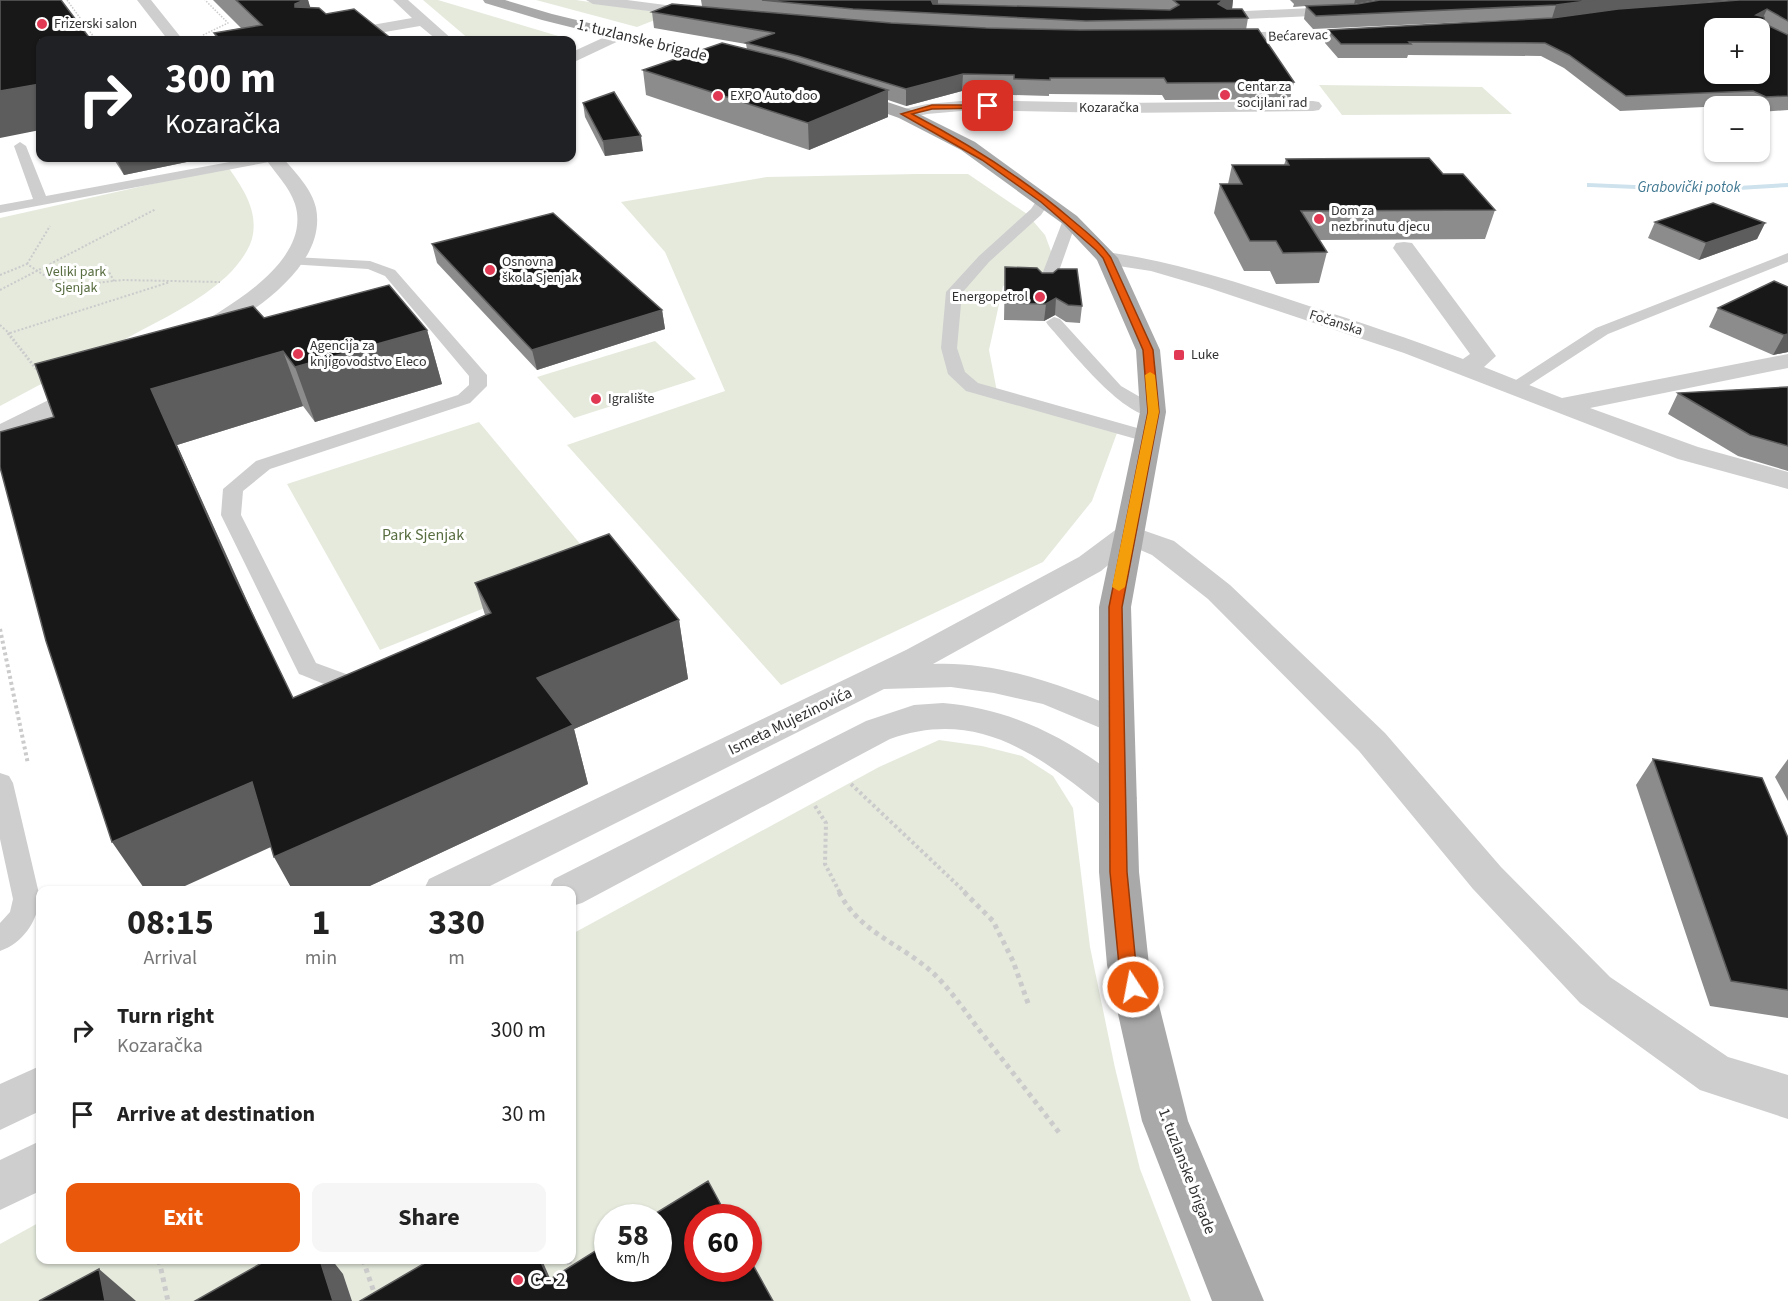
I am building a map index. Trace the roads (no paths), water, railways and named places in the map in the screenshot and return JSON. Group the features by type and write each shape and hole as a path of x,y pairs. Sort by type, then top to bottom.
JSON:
{"main road":[{"name":"1. tuzlanske brigade","path":"489,0 750,67"},
{"name":"1. tuzlanske brigade","path":"826,87 905,114 968,147 1070,220 1107,258 1148,350 1151,424 1115,607 1119,872 1128,965 1165,1120 1238,1301"}],"street":[{"path":"144,0 173,36"},
{"path":"400,0 440,36"},
{"path":"593,0 627,6 718,12"},
{"path":"1205,18 1354,10 1415,0"},
{"path":"326,36 337,32 422,21"},
{"name":"Bećarevac","path":"1203,38 1384,33"},
{"path":"576,56 620,35"},
{"name":"Kozaračka","path":"905,114 932,107 968,106 1089,108 1314,106"},
{"path":"176,346 206,330 252,299 282,275 306,240 308,222 306,207 297,189 277,162"},
{"path":"1404,248 1484,356 1467,368"},
{"name":"Fočanska","path":"1107,258 1153,265 1217,283 1467,368 1560,406 1688,453 1788,481"},
{"path":"1560,406 1788,361"},
{"path":"0,434 106,382"},
{"path":"1128,534 1163,548 1219,592 1372,742 1487,878 1594,990 1716,1075 1788,1097"},
{"name":"Ismeta Mujezinovića","path":"453,886 877,678 1090,564 1128,534"},
{"path":"877,678 951,675 994,681 1052,694 1115,721"},
{"path":"576,887 878,730 914,718 939,716 969,719 1007,729 1040,742 1079,766 1118,798"},
{"path":"0,1108 36,1091"},
{"path":"0,1186 36,1167"}],"lane":[{"path":"20,146 41,201"},
{"path":"0,209 248,162"},
{"path":"1044,200 1036,212 984,259 954,291 949,348 957,375 972,387 1151,424"},
{"path":"1046,285 1070,220"},
{"path":"1514,387 1602,331 1788,257"},
{"path":"293,261 370,265 390,273 478,375 478,386 464,399 263,465 233,489 231,515 307,668 343,681 381,689"},
{"path":"1053,322 1115,390 1151,424"},
{"path":"0,783 27,898 23,916 13,931 0,939"}],"waterway":[{"name":"Grabovički potok","path":"1590,185 1705,190 1788,185"}],"place":[{"name":"Frizerski salon","path":"42,24"},
{"name":"Centar za socijlani rad","path":"1225,95"},
{"name":"EXPO Auto doo","path":"718,96"},
{"name":"Dom za nezbrinutu djecu","path":"1319,219"},
{"name":"Osnovna škola Sjenjak","path":"490,270"},
{"name":"Energopetrol","path":"1040,297"},
{"name":"Agencija za knjigovodstvo Eleco","path":"298,354"},
{"name":"Luke","path":"1179,355"},
{"name":"Igralište","path":"596,399"},
{"name":"C - 2","path":"518,1280"}],"park label":[{"name":"Veliki park Sjenjak","path":"76,280"},
{"name":"Park Sjenjak","path":"423,535"}]}
